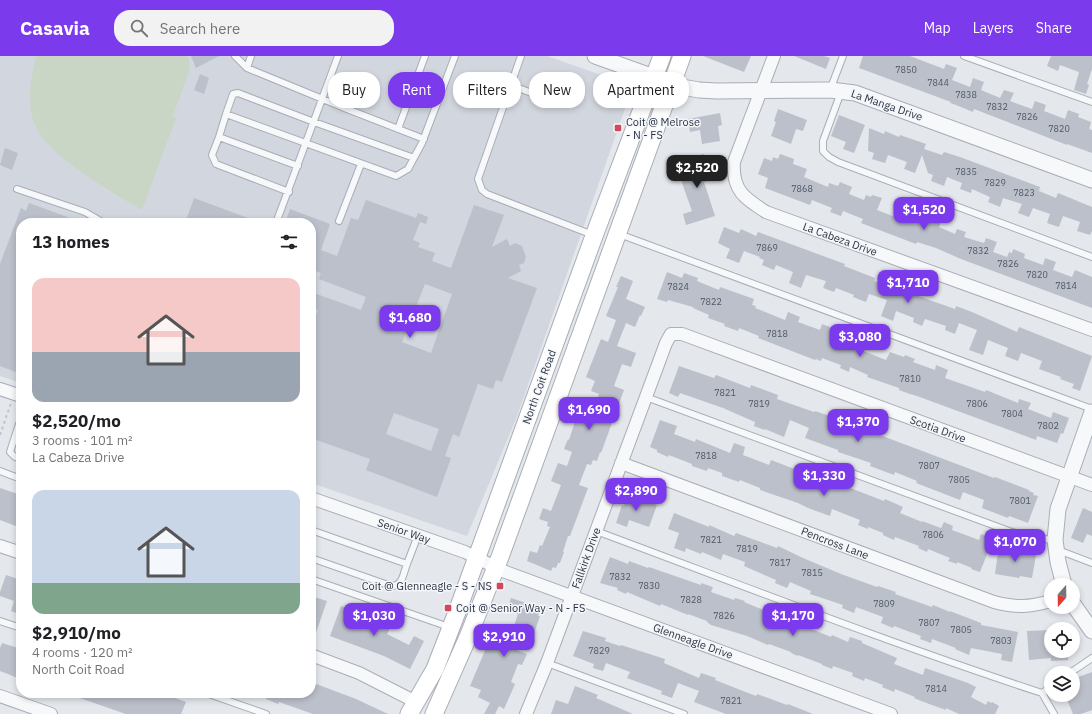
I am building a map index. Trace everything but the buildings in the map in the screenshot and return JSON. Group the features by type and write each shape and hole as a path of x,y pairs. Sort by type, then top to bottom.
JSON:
{"main road":[{"name":"North Coit Road","path":"656,72 662,56"},
{"name":"North Coit Road","path":"676,72 682,56"},
{"name":"North Coit Road","path":"413,708 435,669 451,628 642,108"},
{"name":"North Coit Road","path":"434,714 468,637 495,568 663,108"}],"street":[{"name":"La Manga Drive","path":"595,56 640,72"},
{"name":"La Cabeza Drive","path":"774,56 734,162 733,173 737,186 747,200 766,212 1092,330"},
{"name":"La Manga Drive","path":"689,89 708,91 836,91 855,93 1092,180"},
{"name":"Fallkirk Drive","path":"526,714 547,664 666,343 671,334"},
{"name":"Scotia Drive","path":"671,334 682,334 1092,485"},
{"path":"0,389 16,398"},
{"path":"1062,578 1058,562 1056,544 1058,509 1068,476 1092,411"},
{"name":"Pencross Lane","path":"621,463 994,602 1009,606 1025,607 1044,602"},
{"name":"Senior Way","path":"316,500 466,552 495,568"},
{"path":"0,546 16,551"},
{"name":"Glenneagle Drive","path":"495,568 891,714"},
{"path":"1080,614 1092,631"},
{"path":"316,657 359,673 413,708"},
{"path":"0,696 51,714"}],"lane":[{"path":"235,56 247,68 424,139"},
{"path":"247,68 251,56"},
{"path":"278,218 289,192 338,56"},
{"path":"398,129 426,56"},
{"path":"226,114 396,176 408,169 424,139 455,56"},
{"path":"515,72 521,56"},
{"path":"843,56 836,91 822,141 823,151 829,157 838,162 1092,257"},
{"path":"964,56 1092,102"},
{"path":"289,192 216,164 212,155 233,94 238,93 414,158"},
{"path":"503,108 478,180 479,185 486,194 594,236"},
{"path":"219,136 298,166"},
{"path":"339,221 361,164"},
{"path":"17,188 85,212 95,218"},
{"path":"617,234 1092,411"},
{"path":"646,397 1008,531 1056,544 1092,563"},
{"path":"16,438 10,452 16,457"},
{"path":"0,471 16,476"},
{"path":"596,531 793,605 1042,693 1054,714"},
{"path":"316,532 407,564"},
{"path":"316,560 391,586 397,586 400,584 418,535"},
{"path":"316,581 451,628"},
{"path":"0,621 16,626"},
{"path":"1080,666 1092,658"},
{"path":"547,664 684,714"},
{"path":"220,698 266,714"}],"path":[{"path":"0,435 16,398"}],"shaded area":[{"path":"0,56 547,56 593,72 593,108 625,108 516,419 467,536 316,485 316,218 16,218 16,381 0,376"}],"green space":[{"path":"36,56 186,56 189,59 190,68 173,116 176,118 142,210 82,173 53,149 42,137 32,117 30,100 31,82"}],"place":[{"name":"Coit @ Melrose - N - FS","path":"618,128"},
{"name":"Coit @ Glenneagle - S - NS","path":"500,586"},
{"name":"Coit @ Senior Way - N - FS","path":"448,608"}]}
